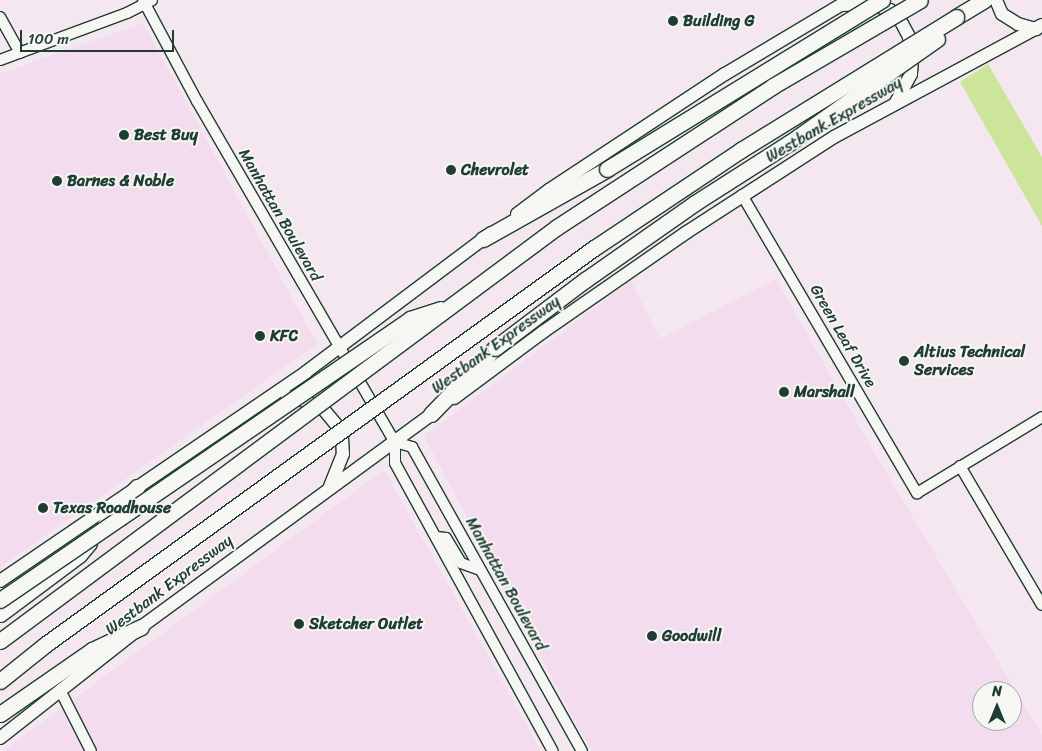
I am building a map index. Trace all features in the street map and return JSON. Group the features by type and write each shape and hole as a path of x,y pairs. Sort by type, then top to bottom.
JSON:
{"highway":[{"path":"483,239 607,169 882,0"},
{"path":"0,641 557,227 773,86 920,0"},
{"name":"Westbank Expressway","path":"0,681 46,644 594,248 741,150 984,0"},
{"path":"431,414 496,348 585,280 695,202 788,143 939,38 956,17"},
{"path":"0,600 410,318 453,304"},
{"path":"0,614 79,555 137,487"},
{"path":"0,714 56,684 92,650 141,627"}],"main road":[{"path":"996,0 1002,14 1018,24 1039,27"},
{"path":"0,581 339,347 548,190 725,74 845,3 870,4 890,10 898,16 909,37 912,59 911,74 895,104"},
{"name":"Westbank Expressway","path":"141,627 548,328 742,195 834,137 1039,27"},
{"path":"273,394 312,404 324,410 335,422 342,437 344,448 341,463 330,487"},
{"path":"0,738 56,684"}],"street":[{"path":"0,60 126,13 147,1"},
{"name":"Manhattan Boulevard","path":"147,1 197,101 395,442 395,463 554,751"},
{"path":"0,17 20,53"},
{"name":"Green Leaf Drive","path":"742,195 917,492 960,466"},
{"path":"1042,417 960,466 1042,605"},
{"name":"Manhattan Boulevard","path":"395,442 412,447 582,751"},
{"path":"436,537 446,538 461,563 480,570"},
{"path":"56,684 91,751"}],"shaded area":[{"path":"143,23 317,344 0,567 0,74"},
{"path":"776,279 870,445 1010,681 972,681 972,731 1022,731 1022,701 1042,735 1042,751 592,751 424,436 631,281 660,339"},
{"path":"384,470 541,751 3,751"}],"green space":[{"path":"988,64 1042,157 1042,226 960,82"}],"place":[{"name":"Building G","path":"673,21"},
{"name":"Best Buy","path":"124,135"},
{"name":"Chevrolet","path":"451,170"},
{"name":"Barnes & Noble","path":"57,181"},
{"name":"KFC","path":"260,336"},
{"name":"Altius Technical Services","path":"904,361"},
{"name":"Marshall","path":"784,392"},
{"name":"Texas Roadhouse","path":"43,508"},
{"name":"Sketcher Outlet","path":"299,624"},
{"name":"Goodwill","path":"652,636"}]}
